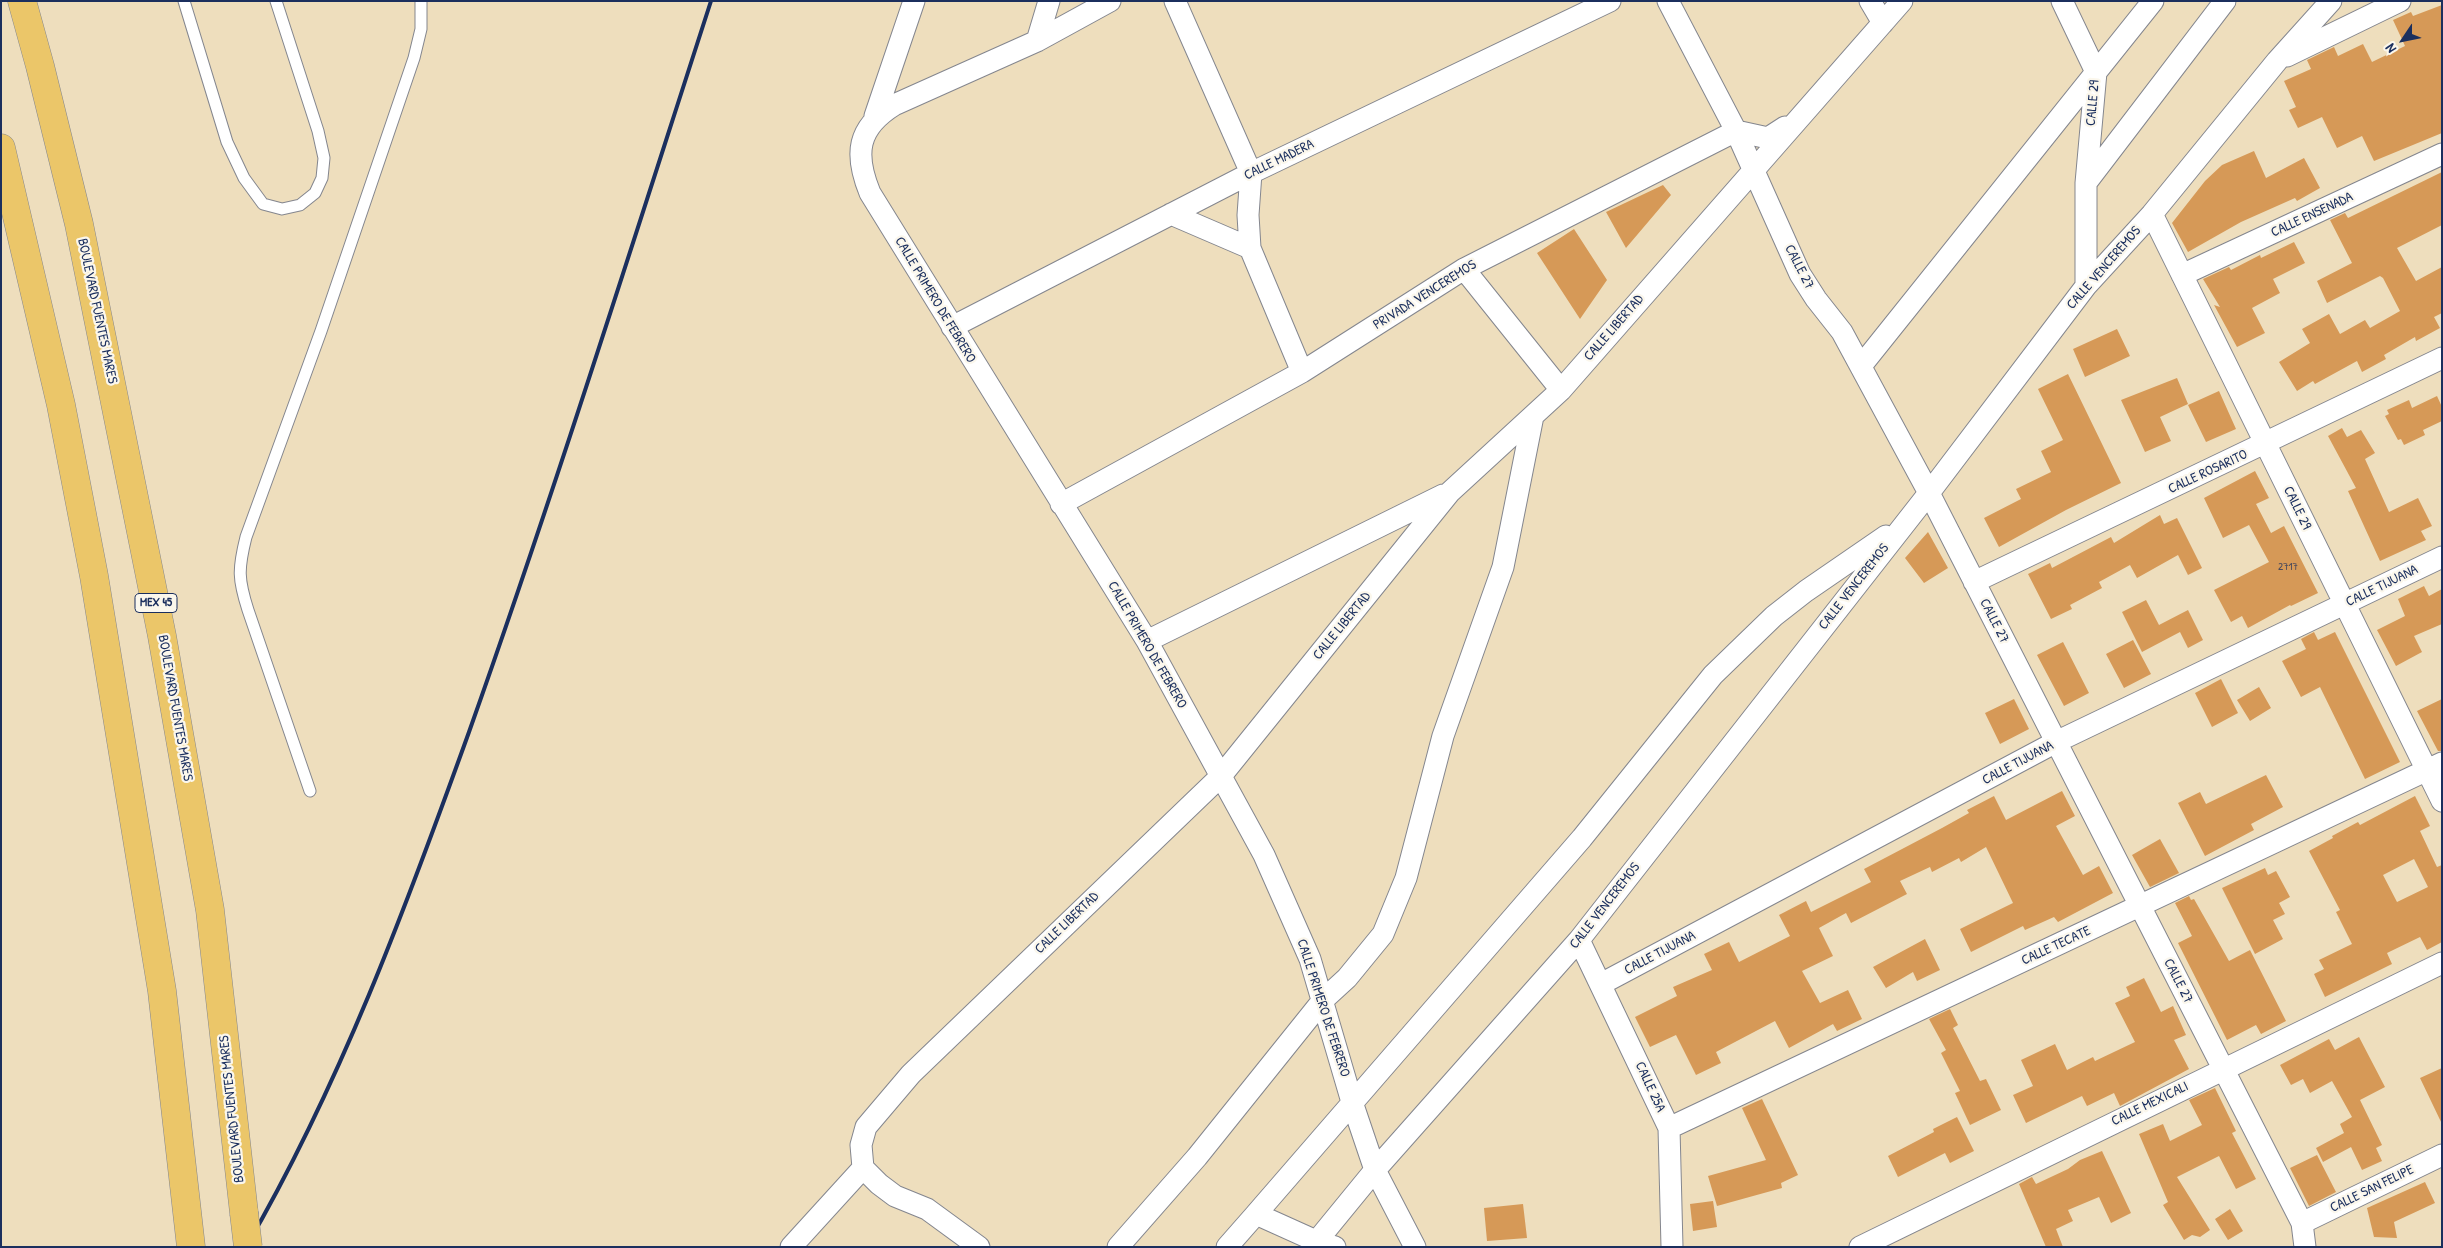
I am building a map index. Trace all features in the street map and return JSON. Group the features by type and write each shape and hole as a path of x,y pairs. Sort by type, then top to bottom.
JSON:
{"highway":[{"name":"BOULEVARD FUENTES MARES","path":"22,1 79,224 162,636 210,910 248,1247"},
{"path":"1,148 61,406 94,576 162,990 191,1247"}],"street":[{"path":"875,116 914,1"},
{"path":"1037,41 1049,1"},
{"path":"875,116 894,105 1037,41 1110,1"},
{"path":"1175,1 1251,173 1248,215 1250,248 1302,372"},
{"name":"CALLE MADERA","path":"952,327 1251,173 1610,1"},
{"name":"CALLE 27","path":"1668,1 1736,131 1800,274 1816,300 1842,332 1861,366 2224,1068 2302,1223 2304,1247"},
{"path":"1870,1 1883,23"},
{"name":"CALLE LIBERTAD","path":"863,1168 860,1145 866,1127 910,1074 1221,776 1450,492 1561,390 1902,1"},
{"name":"CALLE 29","path":"2062,1 2096,72 2086,183 2086,286"},
{"path":"1861,366 2153,1"},
{"path":"2086,183 2225,1"},
{"name":"CALLE VENCEREMOS","path":"1375,1170 1579,940 1928,493 2086,286 2152,214 2277,61 2331,1"},
{"path":"2277,61 2400,1"},
{"name":"CALLE PRIMERO DE FEBRERO","path":"875,116 865,132 861,149 861,172 870,193 1147,641 1264,855 1292,914 1310,959 1352,1102 1375,1170 1415,1247"},
{"path":"1736,131 1768,138 1798,118"},
{"name":"PRIVADA VENCEREMOS","path":"1061,504 1302,372 1464,269 1736,131"},
{"name":"CALLE ENSENADA","path":"2182,275 2442,154"},
{"path":"1171,214 1250,248"},
{"name":"CALLE 29","path":"2152,214 2344,605 2434,767 2442,801"},
{"path":"1464,269 1561,390"},
{"name":"CALLE ROSARITO","path":"1974,582 2266,444 2442,358"},
{"path":"1118,1247 1197,1157 1323,1000 1359,964 1383,934 1406,878 1443,736 1503,566 1533,416"},
{"path":"1147,641 1450,492"},
{"path":"1227,1247 1582,838 1713,675 1774,616 1806,591 1903,525"},
{"name":"CALLE TIJUANA","path":"1601,984 2056,742 2442,557"},
{"name":"CALLE TECATE","path":"1669,1128 2434,767"},
{"name":"CALLE 25A","path":"1579,940 1669,1128 1672,1247"},
{"name":"CALLE MEXICALI","path":"1860,1247 2442,963"},
{"name":"CALLE SAN FELIPE","path":"2302,1223 2442,1155"},
{"path":"790,1247 863,1168 879,1184 895,1196 927,1209 979,1247"},
{"path":"1256,1214 1321,1245 1375,1170"}],"lane":[{"path":"184,1 227,142 244,178 263,204 282,209 300,205 314,193 322,178 324,158 318,131 276,1"},
{"path":"310,791 240,587 238,567 246,537 325,322 411,67 421,28 421,1"}],"building":[{"path":"2442,5 2442,133 2374,161 2362,136 2337,148 2322,117 2298,128 2289,110 2296,107 2284,81 2311,69 2307,60 2334,47 2338,56 2363,44 2372,62 2405,46 2393,20 2411,12 2413,16"},
{"path":"2254,151 2266,178 2304,158 2320,188 2297,201 2295,198 2241,222 2188,252 2172,223 2205,181 2222,165"},
{"path":"2442,172 2442,225 2397,248 2416,281 2442,267 2442,313 2434,317 2440,328 2416,341 2415,337 2384,355 2386,359 2362,372 2357,361 2315,384 2313,381 2297,391 2279,362 2310,343 2302,329 2329,314 2340,334 2365,320 2370,328 2400,311 2383,278 2380,276 2327,303 2317,281 2352,263 2330,220 2345,213 2348,218"},
{"path":"1663,185 1671,195 1626,248 1606,212"},
{"path":"1574,229 1607,280 1580,319 1537,253"},
{"path":"2294,242 2305,263 2273,279 2280,293 2252,308 2265,333 2237,347 2214,305 2220,307 2203,279 2229,267 2231,270 2260,255 2261,258"},
{"path":"2117,329 2130,356 2085,377 2073,349"},
{"path":"2068,374 2121,483 2066,510 1999,547 1984,518 2021,499 2016,489 2051,472 2041,451 2063,440 2038,389"},
{"path":"2177,378 2188,404 2160,417 2171,441 2145,452 2121,400"},
{"path":"2219,391 2236,429 2206,442 2188,405"},
{"path":"2437,396 2442,407 2442,421 2423,430 2425,435 2404,445 2401,439 2398,440 2385,416 2389,414 2387,410 2409,400 2412,408"},
{"path":"2342,428 2347,437 2361,430 2375,453 2365,459 2389,512 2418,498 2432,526 2421,531 2426,540 2380,561 2348,491 2356,488 2328,436"},
{"path":"2255,471 2269,498 2256,504 2271,533 2284,526 2318,593 2290,605 2248,628 2242,616 2231,622 2214,590 2269,562 2249,525 2223,538 2204,498"},
{"path":"2160,515 2164,524 2177,518 2202,568 2188,575 2178,555 2137,578 2130,565 2099,582 2102,588 2070,605 2072,609 2051,619 2028,574 2050,563 2052,568 2111,537 2114,543"},
{"path":"1928,532 1948,568 1924,583 1905,558"},
{"path":"2424,586 2429,596 2442,589 2442,624 2414,636 2422,652 2396,666 2377,630 2405,616 2398,599"},
{"path":"2146,600 2159,625 2188,610 2203,640 2188,648 2180,632 2142,652 2122,612"},
{"path":"2314,632 2318,640 2335,632 2400,762 2365,779 2320,687 2301,697 2282,661 2306,649 2301,639"},
{"path":"2133,640 2151,674 2124,688 2106,654"},
{"path":"2063,642 2089,693 2064,706 2037,655"},
{"path":"2221,679 2238,713 2212,727 2195,693"},
{"path":"2259,687 2271,708 2250,721 2237,700"},
{"path":"2014,699 2029,729 2000,744 1985,713"},
{"path":"2442,699 2442,751 2438,751 2417,711"},
{"path":"2266,775 2283,807 2251,824 2254,830 2205,856 2178,803 2200,792 2206,804"},
{"path":"2062,791 2075,816 2056,826 2083,875 2099,866 2113,893 2058,922 2054,917 2025,930 2023,926 1971,952 1960,929 2013,903 1986,847 1961,862 1959,858 1932,872 1930,867 1900,881 1907,894 1851,923 1846,913 1819,928 1833,956 1802,971 1820,1003 1848,990 1862,1019 1837,1031 1833,1024 1789,1048 1775,1021 1716,1052 1721,1063 1696,1075 1676,1035 1650,1047 1635,1017 1677,996 1673,987 1712,970 1704,954 1729,942 1739,962 1790,936 1779,915 1806,901 1811,912 1871,882 1864,869 1969,813 1967,810 1994,796 2006,820"},
{"path":"2415,796 2430,826 2420,831 2437,867 2442,865 2442,942 2427,950 2420,937 2387,953 2392,964 2325,997 2314,974 2324,969 2319,960 2352,944 2336,912 2340,910 2309,851 2358,822 2360,825","holes":["2414,859 2428,887 2397,902 2383,875"]},
{"path":"2160,839 2179,873 2150,887 2132,855"},
{"path":"2265,868 2268,875 2276,871 2290,897 2279,903 2285,914 2273,920 2283,939 2255,954 2222,888"},
{"path":"2189,896 2191,900 2194,899 2229,961 2250,950 2286,1021 2261,1034 2256,1025 2227,1040 2178,943 2192,936 2175,903"},
{"path":"1925,939 1940,970 1917,981 1913,972 1886,988 1873,967"},
{"path":"2144,978 2161,1012 2173,1006 2186,1035 2174,1040 2189,1069 2120,1106 2114,1093 2087,1106 2082,1096 2026,1123 2013,1095 2033,1086 2021,1060 2055,1044 2067,1070 2093,1057 2095,1061 2135,1042 2115,1003 2130,996 2126,987"},
{"path":"1950,1009 1958,1025 1953,1028 1980,1081 1986,1079 2001,1110 1970,1125 1955,1093 1960,1091 1941,1053 1946,1050 1929,1019"},
{"path":"2359,1037 2385,1087 2360,1100 2382,1145 2376,1148 2382,1161 2362,1170 2351,1147 2323,1162 2316,1148 2344,1133 2340,1124 2352,1117 2332,1081 2310,1093 2303,1079 2291,1085 2280,1065 2329,1039 2335,1050"},
{"path":"2442,1068 2442,1124 2420,1078"},
{"path":"2215,1088 2236,1131 2232,1133 2256,1179 2236,1189 2219,1156 2177,1177 2210,1230 2200,1237 2192,1235 2184,1240 2163,1205 2168,1202 2139,1134 2163,1124 2170,1141 2202,1125 2189,1100"},
{"path":"1762,1099 1798,1175 1781,1183 1782,1188 1717,1206 1708,1176 1766,1160 1742,1108"},
{"path":"1957,1117 1974,1151 1950,1163 1945,1153 1898,1177 1888,1156 1934,1132 1933,1129"},
{"path":"2102,1151 2131,1213 2111,1223 2099,1197 2068,1210 2073,1221 2056,1229 2063,1247 2046,1247 2019,1184 2032,1177 2036,1184 2068,1169 2080,1160"},
{"path":"2317,1155 2336,1192 2309,1206 2290,1168"},
{"path":"2425,1182 2435,1203 2394,1222 2397,1238 2374,1237 2367,1208"},
{"path":"1713,1201 1717,1227 1693,1231 1690,1204"},
{"path":"1523,1204 1527,1238 1487,1241 1484,1208"},
{"path":"2230,1209 2243,1231 2228,1240 2215,1219"}],"railway":[{"path":"246,1247 312,1123 369,994 421,864 532,550 711,1"}]}
